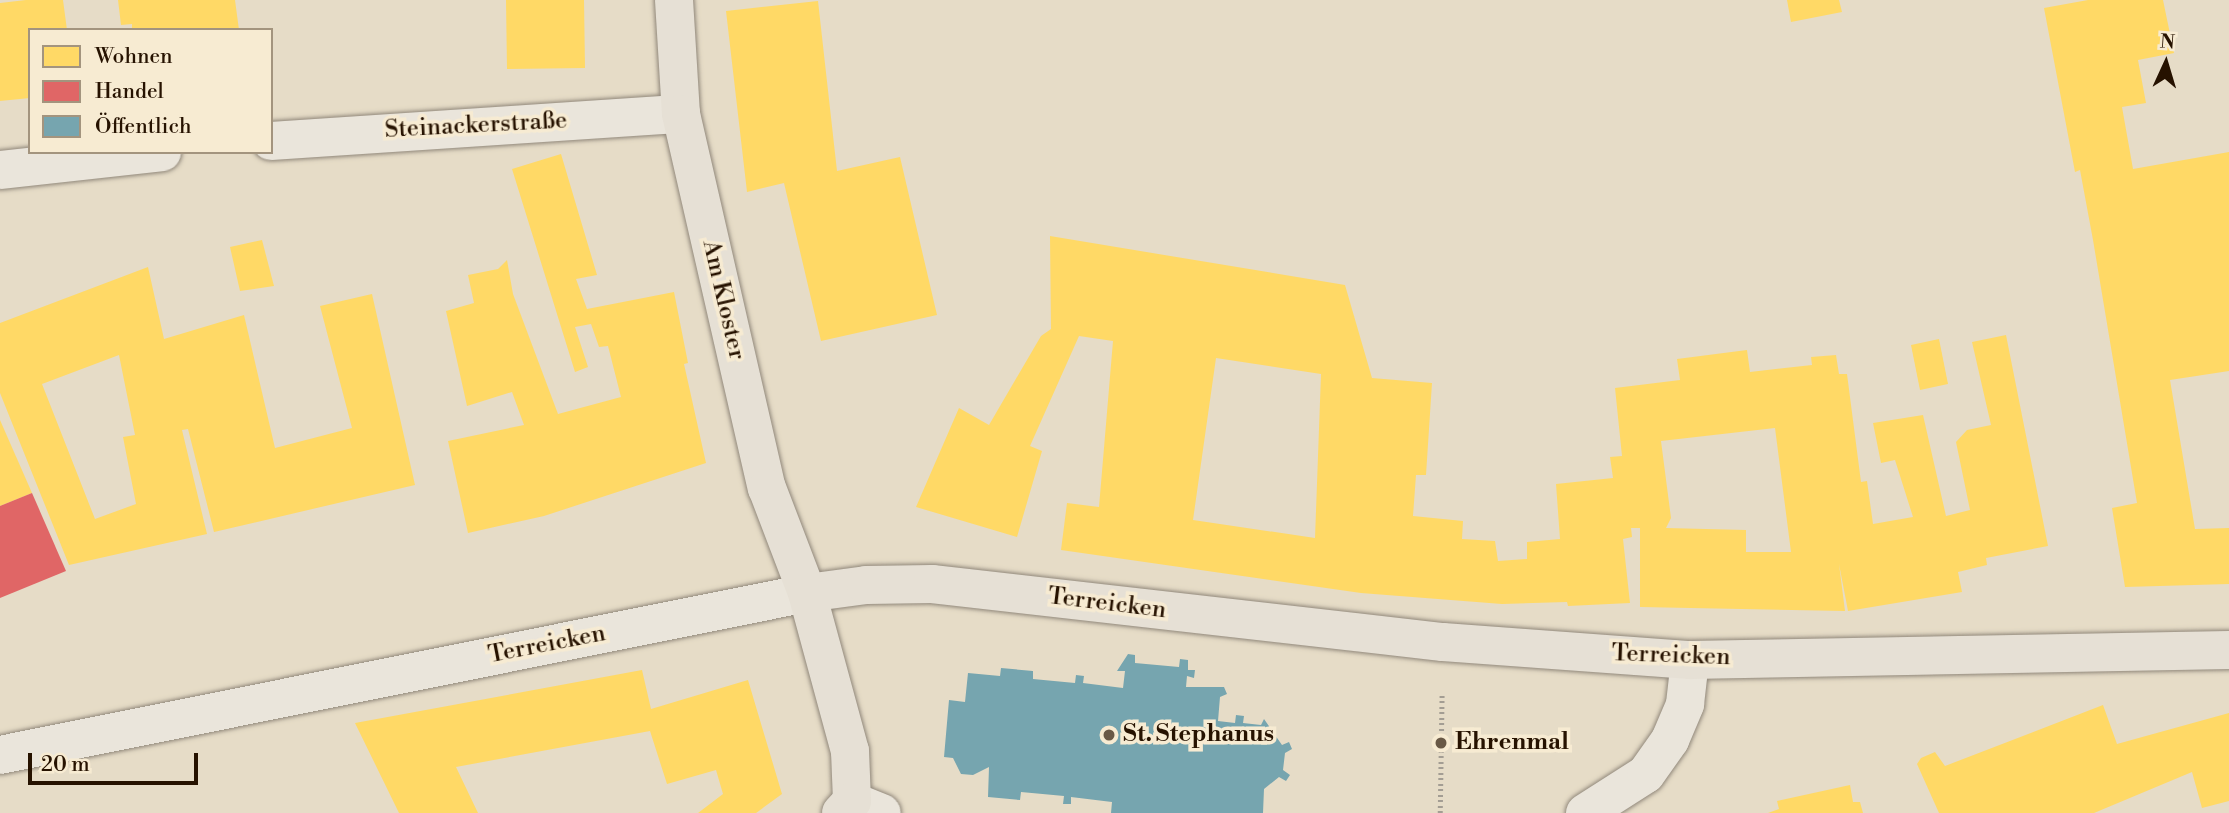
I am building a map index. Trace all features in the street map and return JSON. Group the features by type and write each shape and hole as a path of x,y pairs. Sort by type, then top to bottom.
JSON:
{"main road":[{"name":"Am Kloster","path":"674,0 681,114 766,488 807,593 850,751 859,810"},
{"name":"Terreicken","path":"807,593 866,585 932,583 1443,642 1690,660 2229,650"}],"street":[{"name":"Steinackerstraße","path":"273,141 681,114"},
{"path":"0,170 144,154"},
{"name":"Terreicken","path":"0,755 807,593"},
{"path":"1585,813 1646,774 1670,740 1685,704 1690,660"}],"path":[{"path":"1440,813 1443,642"}],"building: Wohnen":[{"path":"63,0 67,28 28,28 28,98 0,101 0,3"},
{"path":"118,0 235,0 239,28 132,28 132,24 121,25"},
{"path":"506,0 584,0 585,68 507,69"},
{"path":"1787,0 1839,0 1842,12 1791,22"},
{"path":"2088,0 2163,0 2174,53 2138,60 2146,103 2122,107 2133,169 2229,152 2229,371 2170,380 2195,529 2229,528 2229,584 2125,587 2112,508 2137,503 2080,170 2075,172 2044,8"},
{"path":"818,1 837,171 900,157 937,315 821,341 784,183 747,192 726,11"},
{"path":"561,154 597,275 576,279 587,309 674,292 688,363 684,364 706,463 544,516 468,533 448,441 524,425 512,392 467,406 446,311 474,303 468,275 498,269 507,260 513,294 558,414 621,397 608,346 599,347 591,324 575,327 588,367 575,372 512,169"},
{"path":"1050,236 1345,285 1372,378 1432,383 1426,475 1416,475 1413,516 1463,521 1462,539 1495,541 1498,561 1527,559 1527,542 1560,539 1556,484 1613,478 1610,457 1622,456 1615,388 1680,380 1677,359 1747,350 1750,372 1812,365 1811,357 1836,355 1839,374 1847,374 1861,482 1867,481 1873,524 1913,517 1895,460 1881,463 1873,423 1923,415 1946,516 1970,510 1956,442 1967,430 1991,425 1972,342 2006,335 2048,546 1986,558 1987,565 1958,572 1962,592 1848,611 1839,564 1845,611 1640,607 1640,528 1631,528 1632,537 1623,539 1630,603 1568,606 1567,602 1502,604 1361,593 1061,550 1067,503 1099,507 1113,341 1079,336 1030,446 1042,451 1017,537 916,507 959,408 989,425 1041,336 1051,329","holes":["1216,358 1321,374 1315,538 1193,520","1775,428 1791,552 1746,552 1746,530 1666,528 1671,518 1661,441"]},
{"path":"262,240 274,286 240,291 230,247"},
{"path":"148,267 164,339 244,315 275,448 352,428 320,306 372,294 415,485 214,532 188,429 182,430 207,534 69,565 0,393 0,323","holes":["119,355 135,435 123,437 136,504 95,519 42,384"]},
{"path":"1939,339 1948,384 1920,390 1911,345"},
{"path":"0,420 32,493 0,506"},
{"path":"642,670 651,709 748,680 782,794 756,813 698,813 723,794 716,770 667,784 650,731 456,767 478,813 399,813 355,723"},
{"path":"2103,705 2117,744 2229,713 2229,801 2202,808 2192,772 2094,813 1939,813 1917,764 1921,758 1935,752 1945,766"},
{"path":"1850,785 1853,802 1860,802 1863,813 1768,813 1779,809 1777,801"}],"building: Handel":[{"path":"32,493 66,571 0,598 0,506"}],"building: Öffentlich":[{"name":"St. Stephanus","path":"1128,654 1135,655 1135,663 1179,667 1180,659 1188,660 1188,670 1195,670 1194,678 1187,676 1186,687 1224,687 1227,694 1220,697 1218,721 1235,723 1236,715 1244,716 1243,723 1261,725 1264,719 1282,745 1289,742 1292,749 1285,753 1283,770 1290,775 1286,781 1279,777 1264,789 1263,813 1111,813 1112,802 1071,797 1071,804 1063,804 1064,796 1021,792 1020,800 988,797 989,767 973,775 961,774 953,758 944,757 949,700 965,702 968,673 1000,676 1001,668 1033,671 1033,679 1075,683 1076,675 1084,676 1083,683 1123,688 1125,671 1117,671"}],"place":[{"name":"St. Stephanus","path":"1109,735"},
{"name":"Ehrenmal","path":"1441,743"}]}
